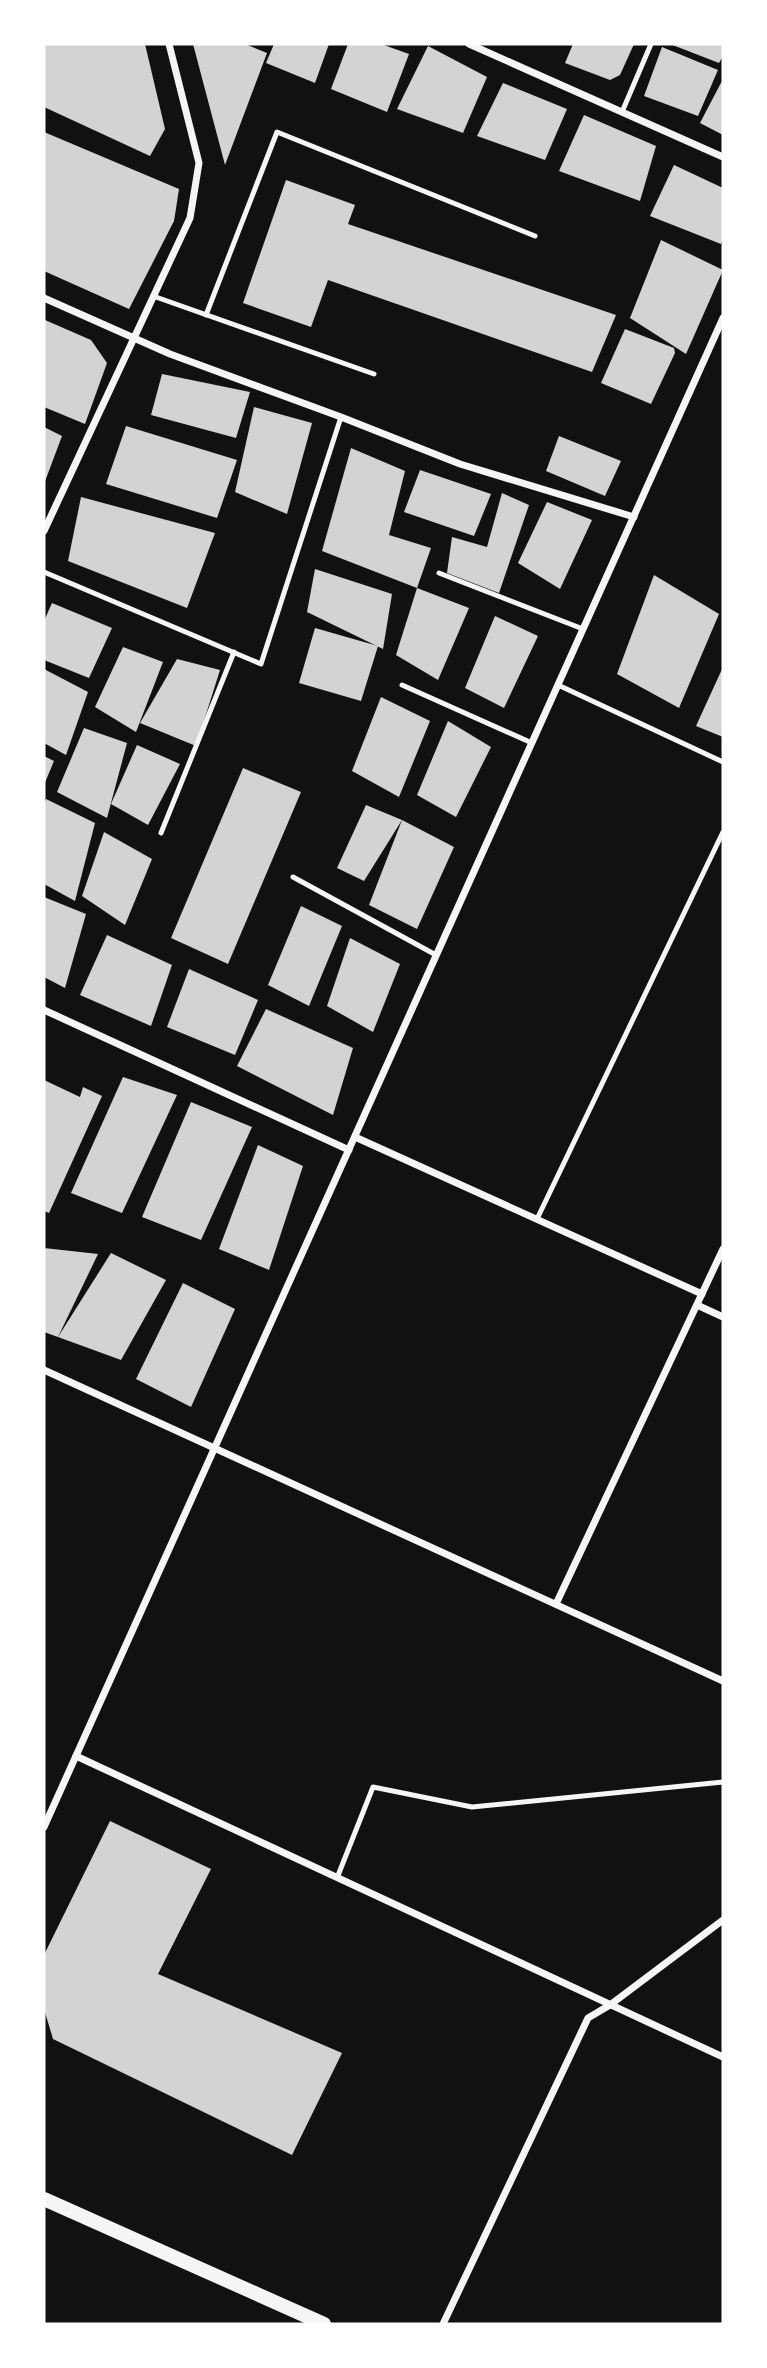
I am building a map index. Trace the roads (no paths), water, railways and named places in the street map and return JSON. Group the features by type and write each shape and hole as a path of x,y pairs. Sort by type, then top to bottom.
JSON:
{"main road":[{"path":"44,2199 324,2324"}],"street":[{"path":"44,531 190,218 199,163 169,44"},
{"path":"469,44 488,48 723,157"},
{"path":"44,299 170,354 460,464 634,517"},
{"path":"44,1827 723,318"},
{"path":"44,1010 349,1150"},
{"path":"355,1137 702,1294"},
{"path":"556,1604 723,1249"},
{"path":"697,1305 723,1317"},
{"path":"44,1370 723,1681"},
{"path":"76,1756 723,2057"},
{"path":"443,2324 588,2018 610,2005 723,1920"}],"lane":[{"path":"622,112 651,44"},
{"path":"206,315 277,132 535,236"},
{"path":"153,296 374,374"},
{"path":"44,572 261,664 341,417"},
{"path":"439,573 583,629"},
{"path":"161,833 234,652"},
{"path":"402,685 532,743"},
{"path":"558,685 723,762"},
{"path":"537,1219 723,832"},
{"path":"293,877 436,955"},
{"path":"337,1878 373,1787 472,1807 723,1782"}]}
